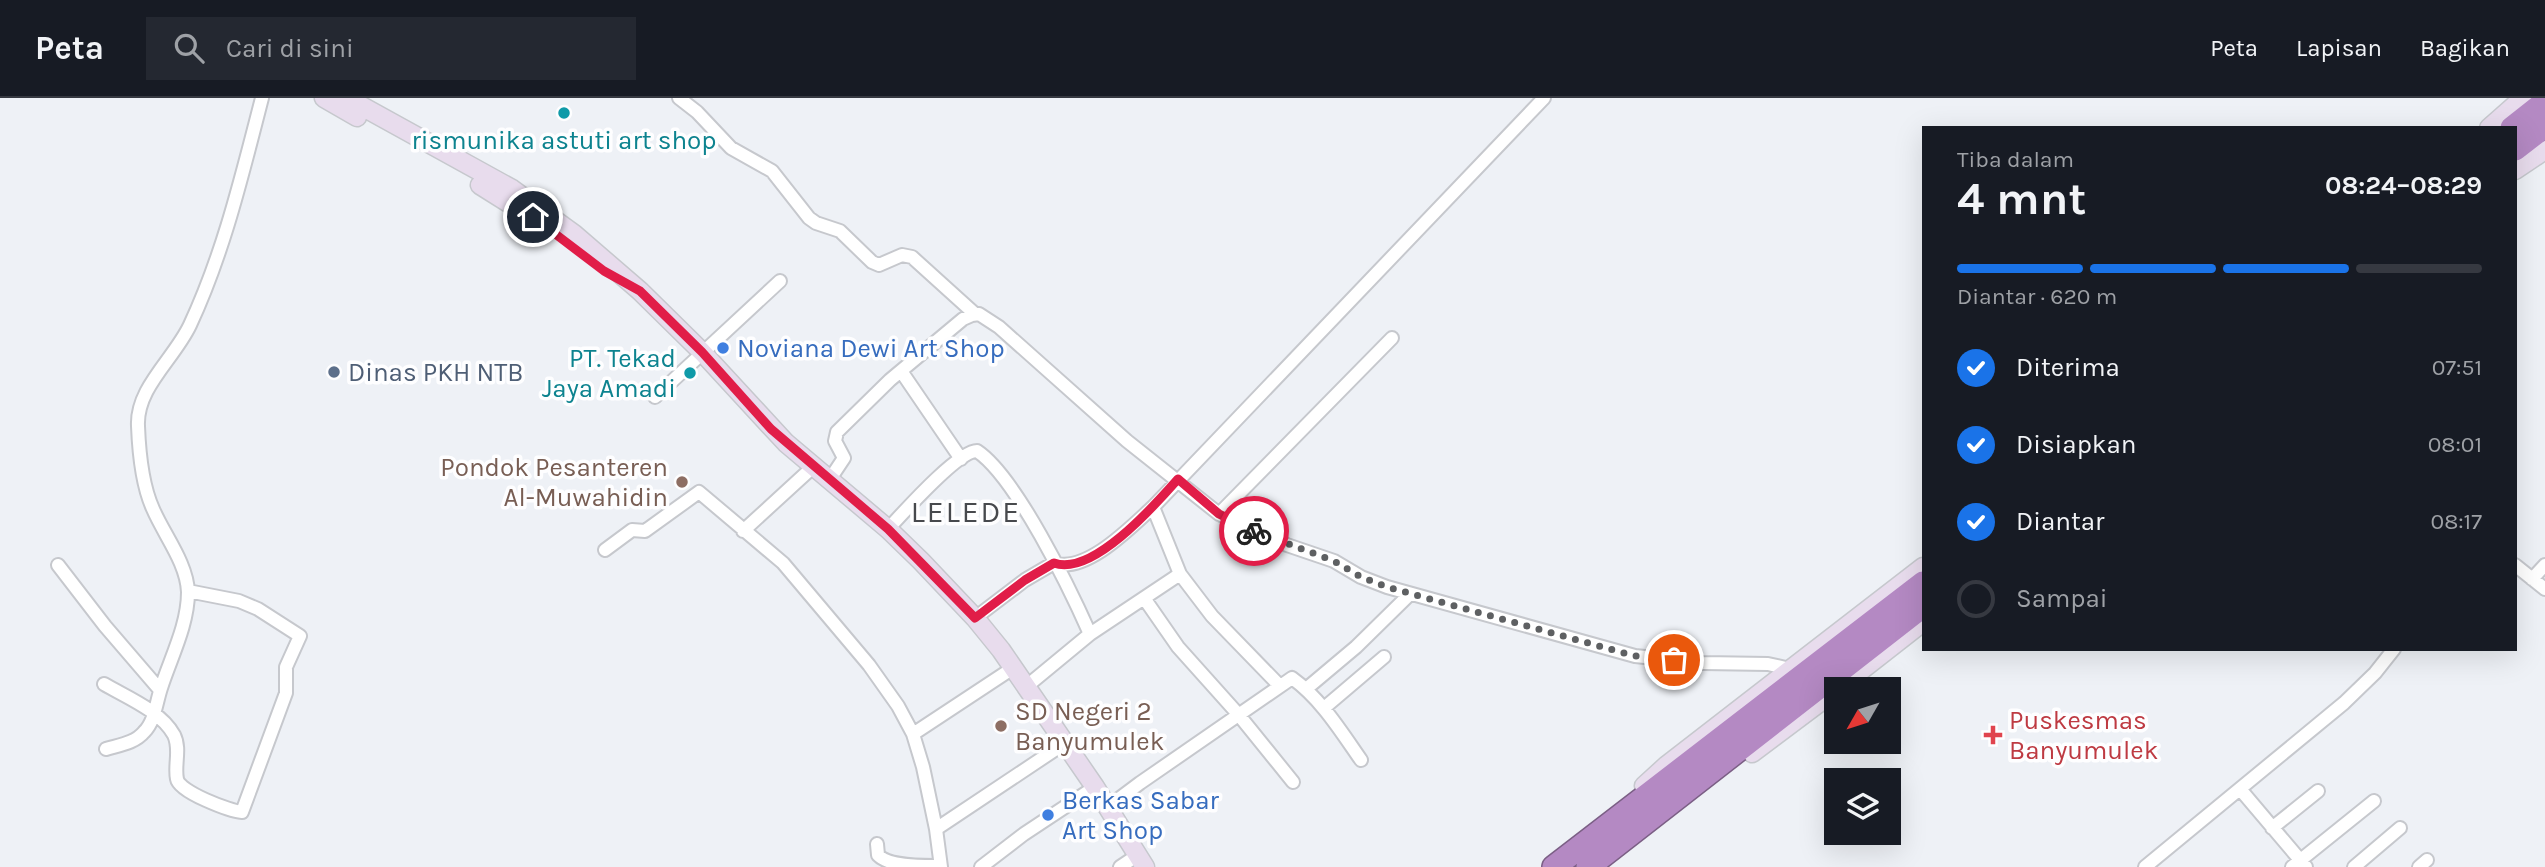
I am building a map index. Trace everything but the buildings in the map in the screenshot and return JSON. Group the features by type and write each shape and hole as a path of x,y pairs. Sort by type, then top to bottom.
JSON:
{"highway":[{"path":"2515,126 2545,102"},
{"path":"2517,147 2545,126"},
{"path":"1588,867 1665,783 1922,584"},
{"path":"1554,867 1630,821 1922,607"}],"main road":[{"path":"324,98 545,218"},
{"path":"347,98 512,189 604,271 640,291 702,352 771,429 888,529 975,618 1027,686 1142,861"},
{"path":"2491,126 2523,98"},
{"path":"2517,169 2545,150"},
{"path":"1824,699 1672,814 1630,821 1643,786 1667,765 1922,568"},
{"path":"1853,677 1922,623"}],"street":[{"path":"106,749 138,738 154,715 182,627 188,591 175,552 149,500 139,440 138,411 144,395 189,327 214,265 223,242 262,98"},
{"path":"680,98 731,148 772,171 808,218 840,231 872,262 879,264 902,255 912,257 975,314 984,316 999,327 1126,441 1178,479 1219,514 1277,541 1334,561 1368,580 1635,656 1703,663 1768,664 1790,669"},
{"path":"975,618 1025,580 1054,563 1064,566 1083,561 1114,541 1153,507 1544,98"},
{"path":"656,397 780,281"},
{"path":"830,479 844,458 835,443 835,436 901,371 963,319 975,314"},
{"path":"1219,514 1392,338"},
{"path":"901,371 961,458"},
{"path":"888,529 961,458 976,450 1005,481 1054,563 1090,634"},
{"path":"743,531 814,466"},
{"path":"605,550 632,530 645,531 698,492 783,563 876,675 898,706 913,734 936,829 940,867 885,862 878,855 877,844"},
{"path":"1153,507 1180,574 1212,616 1280,686"},
{"path":"58,565 104,626 160,690"},
{"path":"2532,579 2545,565"},
{"path":"2517,567 2545,589"},
{"path":"1027,686 1090,634 1180,574"},
{"path":"104,684 154,715 174,735 177,779 180,786 193,794 242,812 286,693 286,667 300,636 258,609 239,601 216,594 188,591"},
{"path":"1306,689 1356,647 1410,594"},
{"path":"1144,598 1178,647 1293,782"},
{"path":"2145,867 2344,703 2375,673 2392,651"},
{"path":"1324,708 1384,657"},
{"path":"913,734 1013,668"},
{"path":"1108,807 1292,678 1324,708 1360,760"},
{"path":"936,829 1065,743"},
{"path":"981,867 1024,834 1095,787"},
{"path":"2240,789 2300,865 2374,801"},
{"path":"2272,828 2318,791"},
{"path":"2354,867 2400,828"},
{"path":"1120,867 1142,861"}],"way so far":[{"path":"1254,531 1334,561 1361,577 1387,587 1635,656 1674,660"}],"place":[{"name":"rismunika astuti art shop","path":"564,113"},
{"name":"Noviana Dewi Art Shop","path":"723,348"},
{"name":"Dinas PKH NTB","path":"334,372"},
{"name":"PT. Tekad Jaya Amadi","path":"690,373"},
{"name":"Pondok Pesanteren Al-Muwahidin","path":"682,482"},
{"name":"SD Negeri 2 Banyumulek","path":"1001,726"},
{"name":"Puskesmas Banyumulek","path":"1993,735"},
{"name":"Berkas Sabar Art Shop","path":"1048,815"}],"district":[{"name":"LELEDE","path":"966,512"}],"route":[{"path":"533,217 614,279 640,291 702,352 771,429 888,529 975,618 1025,580 1054,563 1073,565 1114,541 1153,507 1178,479 1219,514 1254,531"}]}
